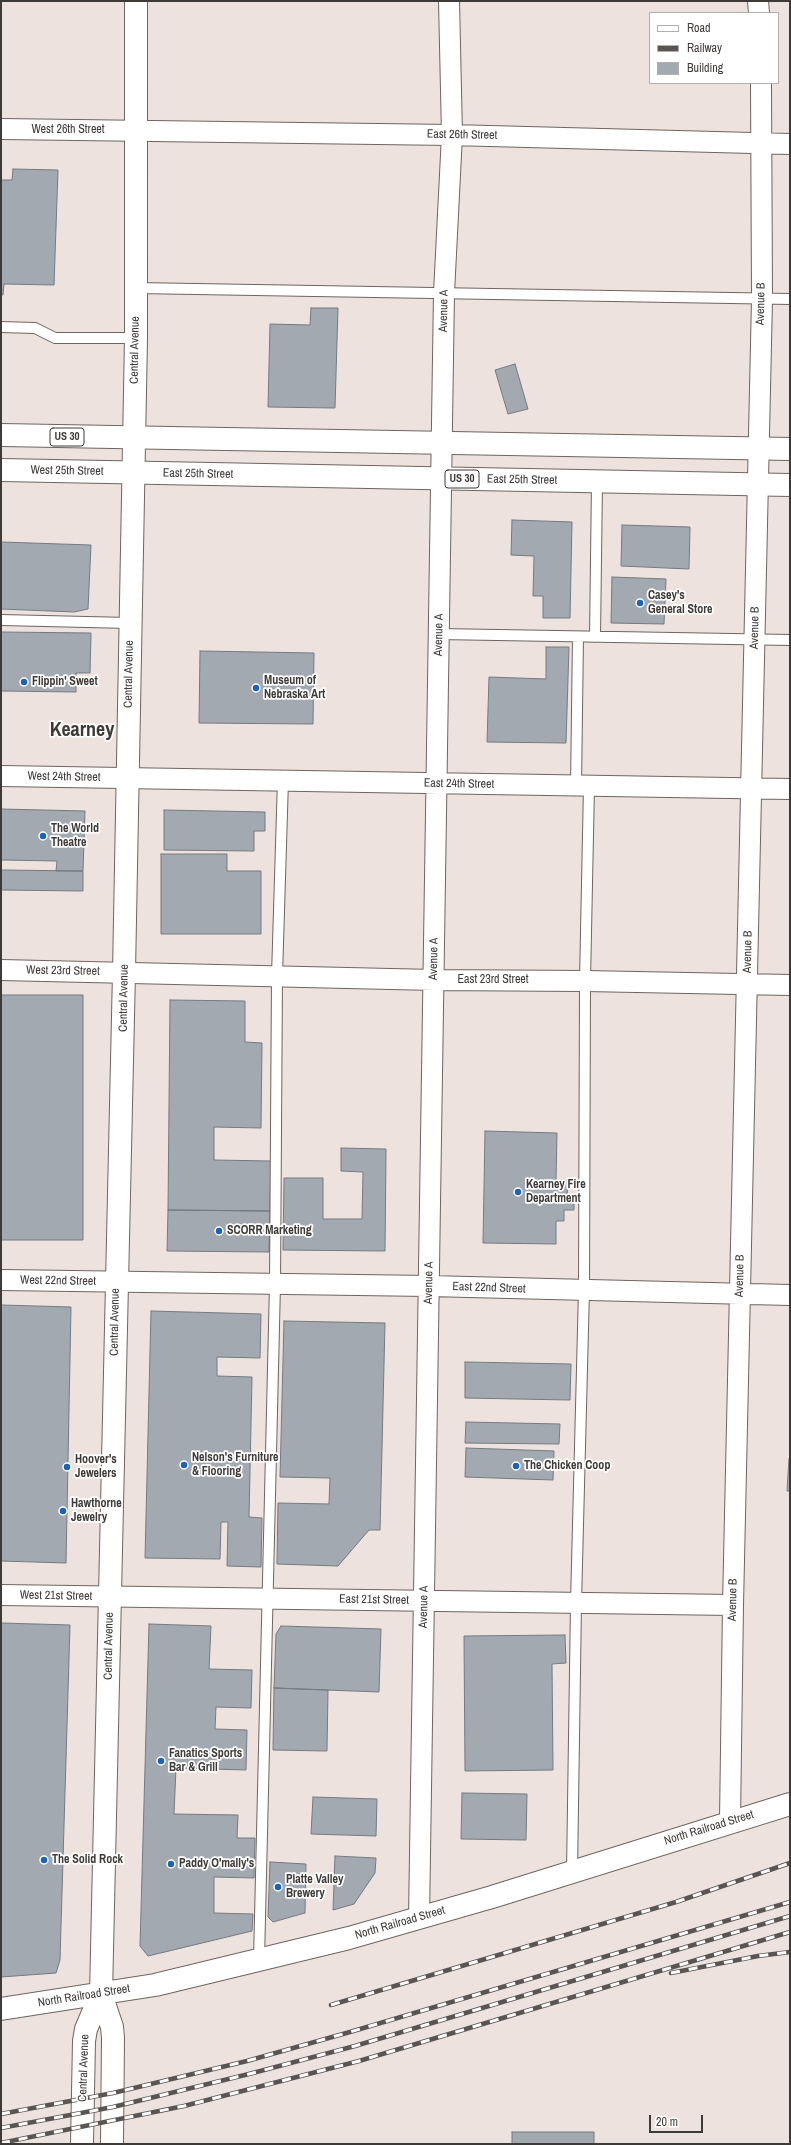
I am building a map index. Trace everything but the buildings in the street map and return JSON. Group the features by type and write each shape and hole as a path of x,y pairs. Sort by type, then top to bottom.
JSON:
{"main road":[{"name":"Central Avenue","path":"112,2144 114,2038 101,1994 124,972 136,338 134,130 136,1"},
{"name":"US 30","path":"1,435 790,449"},
{"name":"West 25th Street","path":"1,470 133,473"},
{"name":"East 25th Street","path":"133,473 790,485"},
{"name":"North Railroad Street","path":"1,2009 155,1985 349,1938 572,1872 730,1821 790,1804"},
{"name":"Central Avenue","path":"82,2144 84,2041 86,2029 101,1994"}],"street":[{"name":"Avenue A","path":"419,1917 444,294 452,135 449,1"},
{"path":"758,1 759,12"},
{"name":"Avenue B","path":"730,1821 750,788 755,639 757,448 762,299 761,84"},
{"name":"West 26th Street","path":"1,129 134,130"},
{"name":"East 26th Street","path":"134,130 452,135 790,144"},
{"name":"West 24th Street","path":"1,776 127,778"},
{"name":"East 24th Street","path":"127,778 790,789"},
{"name":"West 23rd Street","path":"1,970 124,972"},
{"name":"East 23rd Street","path":"124,972 434,980 790,985"},
{"name":"West 22nd Street","path":"1,1280 116,1281"},
{"name":"East 22nd Street","path":"116,1281 740,1292 790,1295"},
{"name":"West 21st Street","path":"1,1595 110,1598"},
{"name":"East 21st Street","path":"110,1598 733,1605"}],"lane":[{"path":"136,288 790,299"},
{"path":"1,327 35,328 55,338 136,338"},
{"path":"595,637 597,482"},
{"path":"1,620 130,623"},
{"path":"439,634 790,640"},
{"path":"572,1872 576,1603 584,1290 585,981 578,637"},
{"path":"259,1960 275,1284 277,976 283,780"}],"railway":[{"path":"331,2005 676,1902 790,1863"},
{"path":"1,2114 113,2093 247,2061 790,1902"},
{"path":"1,2128 113,2107 249,2074 355,2046 790,1916"},
{"path":"1,2143 184,2106 359,2061 790,1932"},
{"path":"671,1973 758,1956 790,1952"}],"place":[{"name":"Casey's General Store","path":"640,603"},
{"name":"Flippin' Sweet","path":"24,682"},
{"name":"Museum of Nebraska Art","path":"256,688"},
{"name":"The World Theatre","path":"43,836"},
{"name":"Kearney Fire Department","path":"518,1192"},
{"name":"SCORR Marketing","path":"219,1231"},
{"name":"Nelson's Furniture & Flooring","path":"184,1465"},
{"name":"The Chicken Coop","path":"516,1466"},
{"name":"Hoover's Jewelers","path":"67,1467"},
{"name":"Hawthorne Jewelry","path":"63,1511"},
{"name":"Fanatics Sports Bar & Grill","path":"161,1761"},
{"name":"The Solid Rock","path":"44,1860"},
{"name":"Paddy O'mally's","path":"171,1864"},
{"name":"Platte Valley Brewery","path":"278,1887"}],"district":[{"name":"Kearney","path":"82,731"}]}
